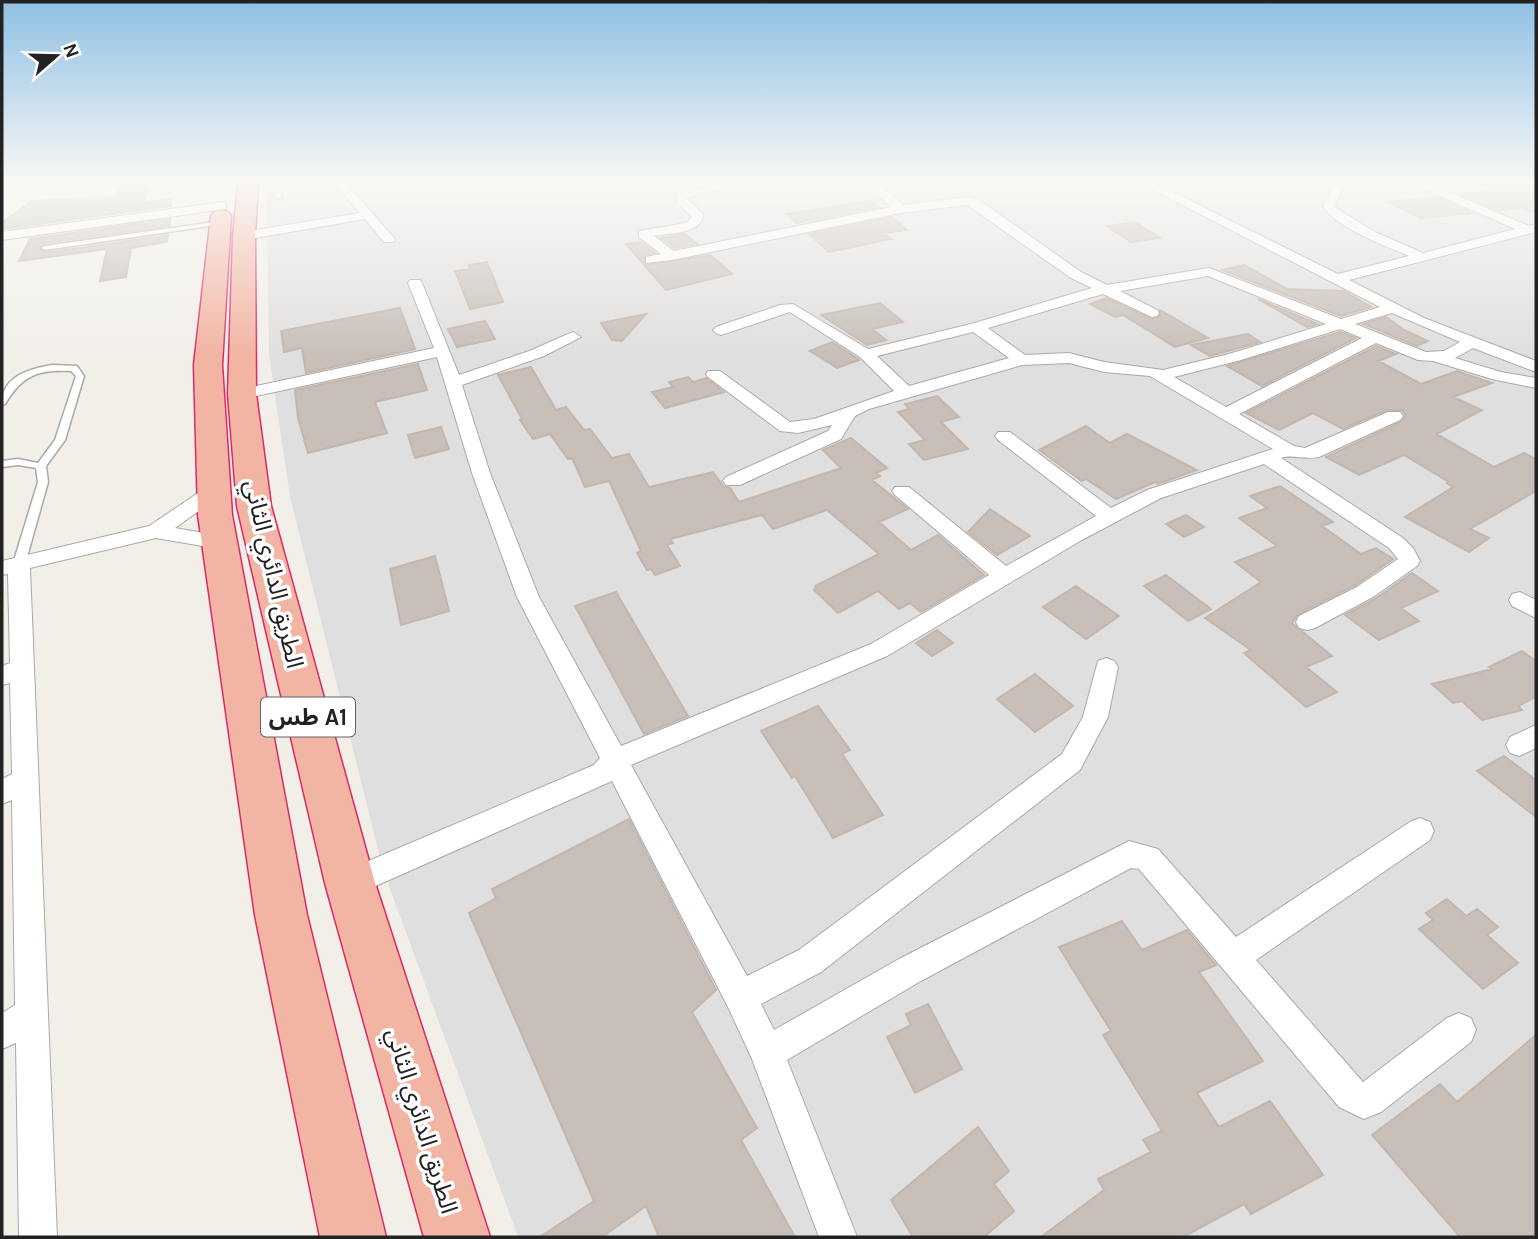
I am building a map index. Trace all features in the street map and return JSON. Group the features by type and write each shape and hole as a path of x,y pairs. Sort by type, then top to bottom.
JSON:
{"highway":[{"name":"الطريق الدائري الثاني","path":"233,240 208,365 214,491 220,542 281,915 354,1237"},
{"name":"الطريق الدائري الثاني","path":"240,240 242,394 254,506 350,883 457,1237"}],"street":[{"path":"651,240 672,256"},
{"path":"650,260 750,240"},
{"path":"1026,240 1076,275 1152,313"},
{"path":"1258,240 1392,308 1472,342 1536,375"},
{"path":"1382,240 1422,257"},
{"path":"1336,279 1489,240"},
{"path":"866,354 976,327 1102,290 1209,272 1417,355 1436,357 1498,376 1536,375"},
{"path":"415,283 443,351 481,473 528,597 741,997 767,1053 838,1237"},
{"path":"721,330 785,308 793,308 866,354 906,393"},
{"path":"1163,375 1235,357 1392,308"},
{"path":"976,327 1021,360"},
{"path":"452,383 538,353 573,337"},
{"path":"1227,413 1259,394 1374,338"},
{"path":"1436,357 1448,355 1472,342"},
{"path":"242,394 443,351"},
{"path":"714,374 786,426 797,428 847,414 871,403 1021,360 1069,358 1163,375 1200,400 1288,450 1305,454 1394,416"},
{"path":"733,481 835,435 847,414"},
{"path":"1004,436 1110,517"},
{"path":"350,883 603,773 613,761 878,650 1003,576 1154,494 1288,450"},
{"path":"1266,457 1396,543 1406,553 1409,561 1365,592 1307,622"},
{"path":"38,1237 32,1014 14,786 10,566 156,531 214,491"},
{"path":"902,491 1003,576"},
{"path":"156,531 220,542"},
{"path":"741,997 810,961 1070,762 1090,735 1101,703 1106,667"},
{"path":"1233,957 1420,831"},
{"path":"767,1053 910,970 1129,854 1148,858 1351,1094 1364,1101 1459,1030"},
{"path":"2,1032 32,1014"}],"lane":[{"path":"45,248 82,240"},
{"path":"2,402 7,387 27,374 53,367 74,368 80,376 60,440 41,466 43,482 10,566"},
{"path":"2,464 18,462 41,466"}],"shaded area":[{"path":"267,240 1536,240 1536,1237 518,1237 383,870 290,497 269,354"}],"building":[{"path":"30,240 68,240 45,243 39,247 45,253 135,240 167,240 131,248 126,277 100,281 107,249 19,261"},
{"path":"664,240 692,240 697,244 675,248"},
{"path":"815,240 887,240 829,252"},
{"path":"641,242 655,253 644,255 644,265 626,244"},
{"path":"710,255 732,274 666,290 644,265"},
{"path":"487,262 503,302 470,309 455,271 470,269 469,265"},
{"path":"1244,265 1287,289 1344,291 1371,307 1341,316 1222,270"},
{"path":"1106,298 1151,319 1159,317 1160,310 1208,338 1175,347 1123,315 1115,317 1090,304"},
{"path":"1258,299 1318,324 1307,327"},
{"path":"880,303 903,322 872,329 886,340 867,345 821,315"},
{"path":"400,308 415,349 306,373 302,348 284,352 281,331"},
{"path":"646,314 622,341 612,340 601,323"},
{"path":"1386,317 1404,330 1428,341 1417,346 1363,324"},
{"path":"485,321 495,339 457,347 448,329"},
{"path":"1340,332 1356,338 1262,386 1227,366"},
{"path":"1248,334 1260,342 1210,356 1191,345"},
{"path":"832,342 859,360 837,368 810,351"},
{"path":"1376,346 1396,354 1378,361 1421,384 1457,371 1492,383 1453,397 1482,410 1437,434 1494,467 1524,453 1536,459 1536,491 1470,529 1489,538 1469,552 1405,517 1453,487 1447,483 1449,482 1404,455 1359,475 1326,457 1401,422 1406,416 1402,410 1387,410 1343,429 1313,413 1279,430 1246,413"},
{"path":"418,364 427,390 375,402 387,433 308,453 298,418 295,390"},
{"path":"531,367 556,410 566,407 584,430 590,429 612,458 629,454 649,487 713,472 724,487 730,488 739,502 841,468 823,450 851,438 887,468 876,473 880,476 872,480 908,509 879,522 911,550 938,535 984,575 921,612 910,603 899,609 878,591 838,613 814,590 817,588 815,586 879,554 827,510 773,529 762,515 670,539 673,543 667,545 680,566 655,575 651,569 647,570 637,553 641,551 609,481 585,487 572,458 568,459 550,434 533,439 520,420 522,419 498,375"},
{"path":"688,377 693,382 706,378 724,392 665,408 652,392 673,387 669,382"},
{"path":"937,396 959,417 941,422 968,449 924,460 909,444 925,440 898,412 909,409 905,404"},
{"path":"1086,426 1110,443 1127,434 1197,470 1158,484 1155,482 1116,499 1086,479 1082,481 1039,450"},
{"path":"441,427 449,449 415,458 408,435"},
{"path":"1280,486 1333,522 1322,526 1361,554 1376,548 1393,559 1356,585 1298,614 1292,623 1332,656 1306,667 1337,692 1306,707 1244,653 1251,650 1205,618 1261,582 1235,562 1277,546 1239,518 1267,508 1250,496"},
{"path":"990,509 1030,536 997,555 968,532"},
{"path":"1186,515 1204,527 1184,537 1166,524"},
{"path":"435,556 449,611 401,625 390,569"},
{"path":"1412,573 1438,591 1401,608 1419,621 1379,640 1345,615 1375,599"},
{"path":"1166,575 1211,609 1188,621 1144,586"},
{"path":"1076,586 1119,616 1086,639 1043,607"},
{"path":"616,592 688,716 644,734 575,606"},
{"path":"937,630 953,643 932,656 916,643"},
{"path":"1522,651 1536,661 1536,697 1518,706 1522,710 1482,720 1462,701 1453,703 1432,684 1492,669 1489,667"},
{"path":"1035,674 1073,706 1035,732 997,699"},
{"path":"818,706 850,750 842,754 883,815 833,838 795,776 792,778 761,731"},
{"path":"1504,756 1536,780 1536,817 1477,771"},
{"path":"629,819 716,990 692,1012 757,1128 741,1140 795,1237 659,1237 646,1206 602,1237 540,1237 594,1201 469,913 496,898 492,889"},
{"path":"1447,899 1466,916 1477,909 1498,927 1487,935 1518,963 1483,989 1419,929 1433,920 1426,913"},
{"path":"1122,921 1142,950 1187,930 1216,965 1199,972 1263,1061 1197,1093 1219,1127 1270,1101 1323,1175 1251,1214 1244,1204 1183,1237 1041,1237 1104,1190 1098,1179 1151,1152 1143,1140 1162,1131 1103,1035 1111,1031 1059,947"},
{"path":"928,1004 962,1069 915,1093 887,1037 911,1025 906,1014"},
{"path":"1536,1035 1536,1237 1460,1237 1372,1135 1440,1084 1457,1102"},
{"path":"978,1127 1009,1171 994,1184 1014,1211 984,1237 913,1237 891,1200"}]}
